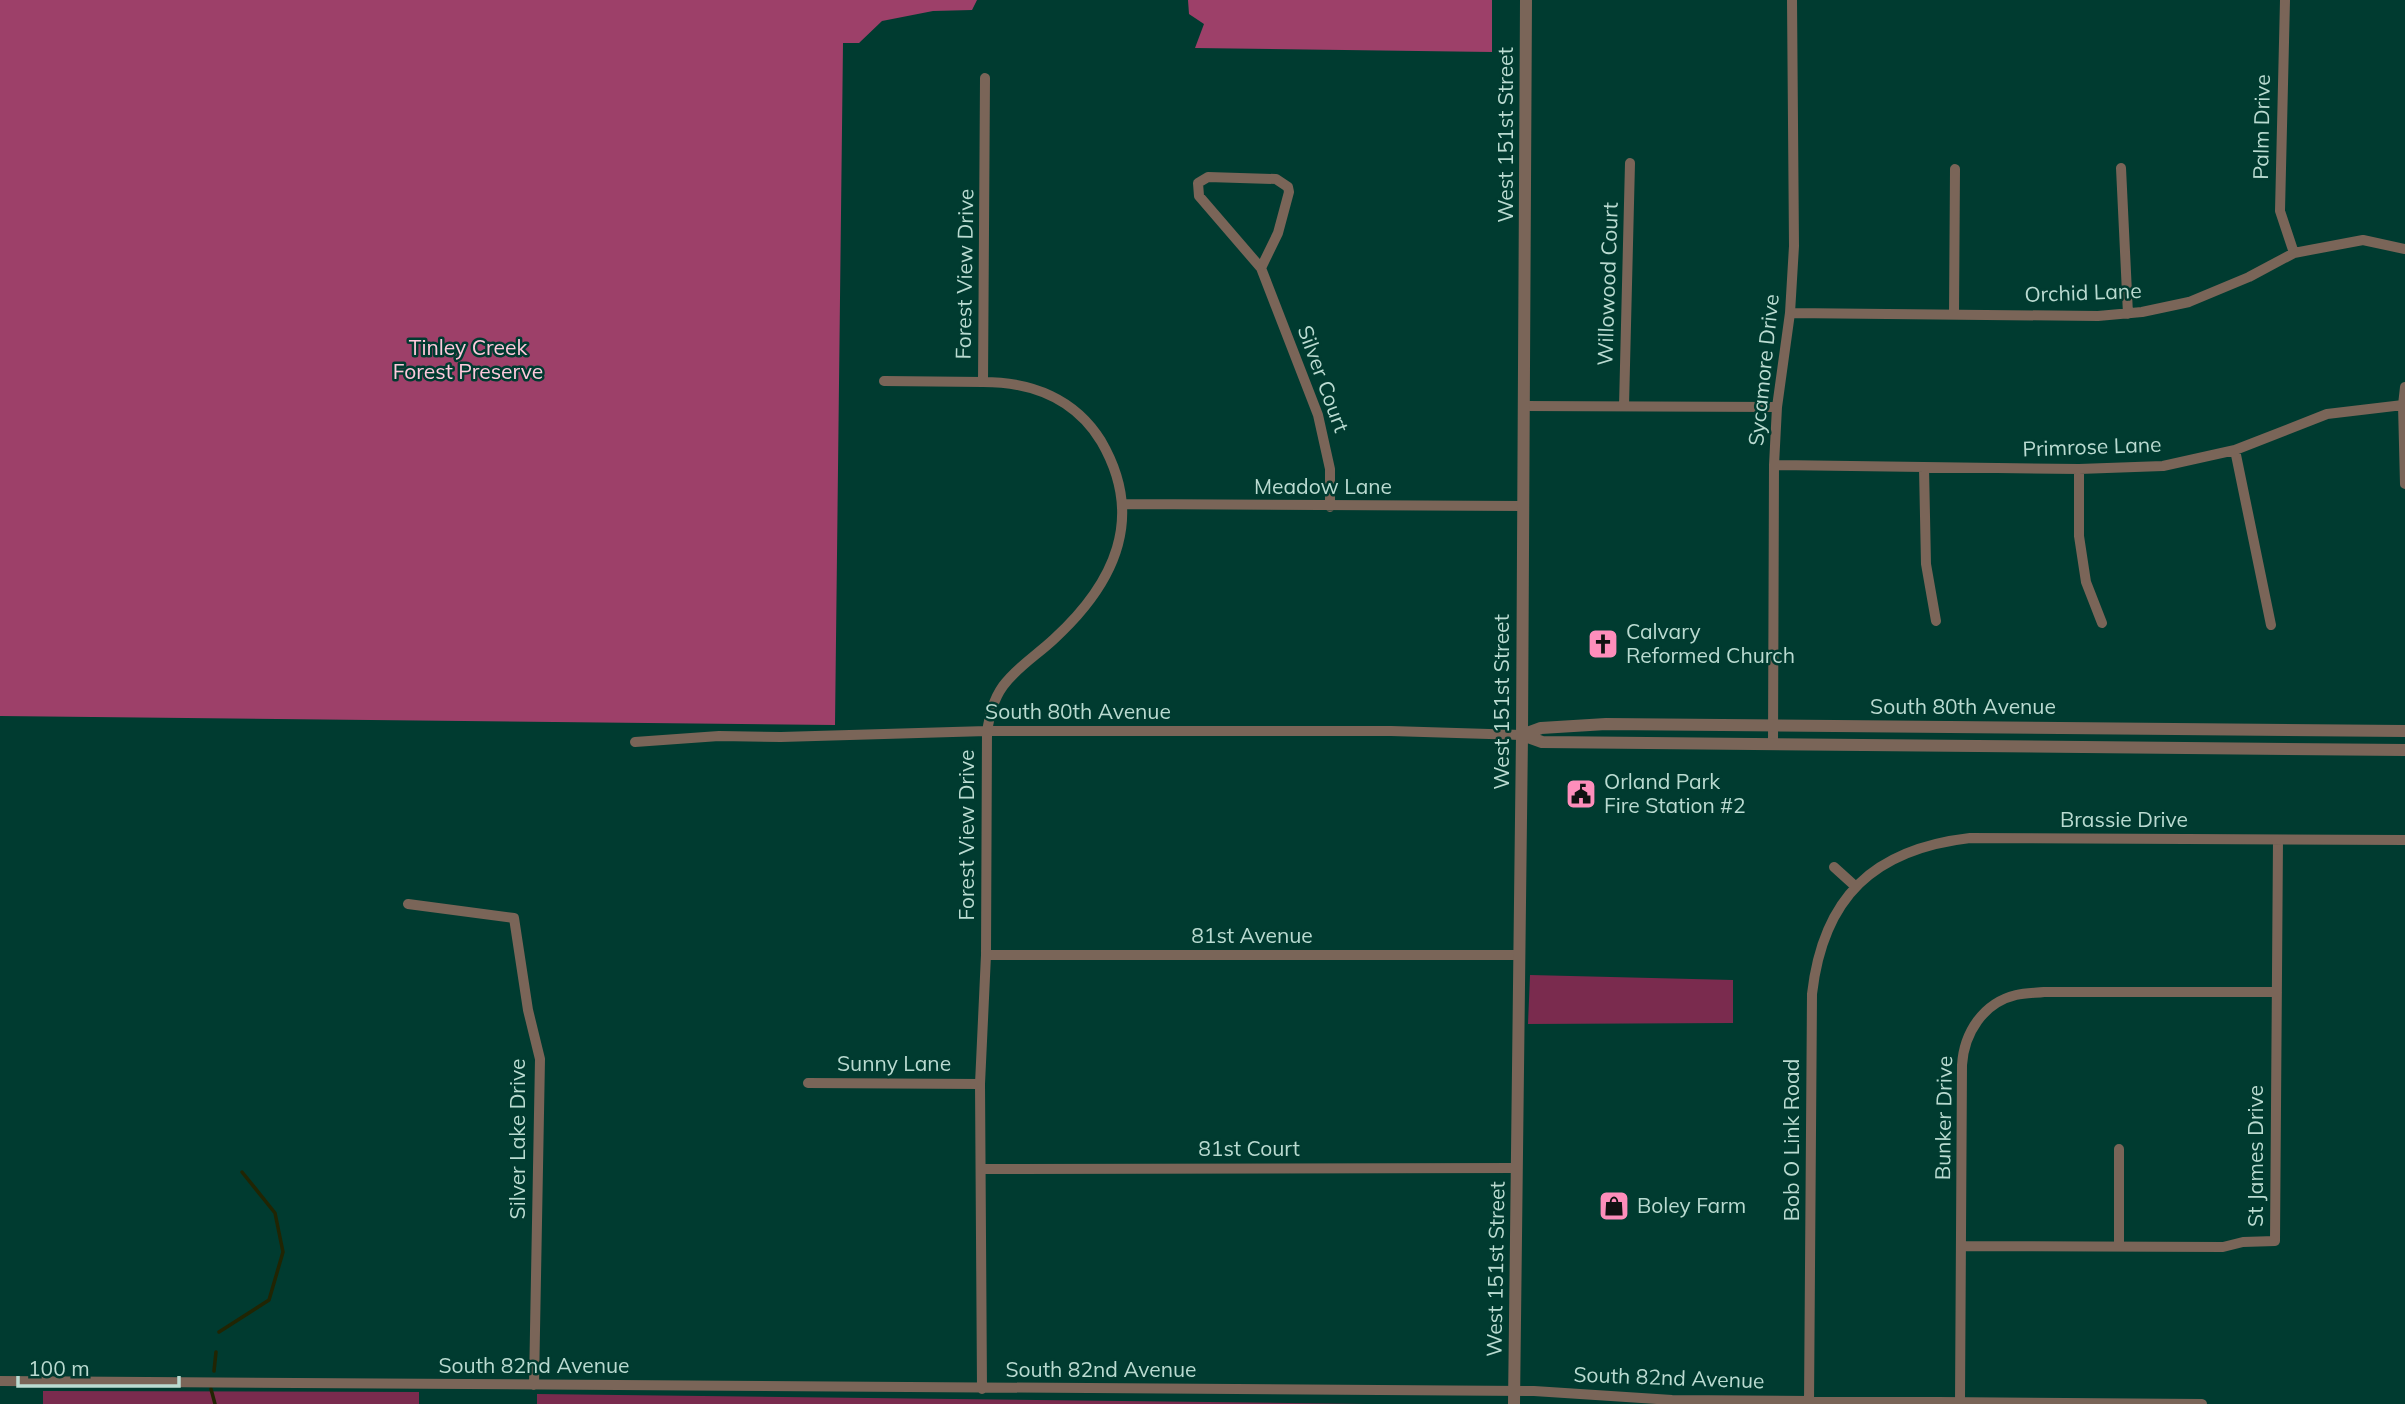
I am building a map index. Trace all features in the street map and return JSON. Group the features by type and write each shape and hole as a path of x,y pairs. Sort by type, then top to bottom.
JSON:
{"street":[{"name":"West 151st Street","path":"1514,1399 1526,0"},
{"name":"Sycamore Drive","path":"1773,744 1773,465 1777,407 1790,313 1794,246 1792,0"},
{"name":"Palm Drive","path":"2284,0 2280,211 2294,253"},
{"name":"Forest View Drive","path":"982,1389 980,1084 986,955 987,731 993,705 1016,670 1053,640 1094,597 1117,549 1124,504 1105,449 1080,414 1045,392 1011,384 983,382 985,78"},
{"name":"Willowood Court","path":"1624,406 1630,163"},
{"path":"2121,168 2128,314"},
{"path":"1954,313 1955,169"},
{"name":"Silver Court","path":"1261,268 1278,233 1288,187 1276,179 1208,177 1198,183 1199,196 1261,268 1318,415 1330,469 1330,507"},
{"name":"Orchid Lane","path":"1790,313 2128,314 2166,307 2212,293 2294,253 2363,240 2405,249"},
{"path":"884,381 983,382"},
{"path":"2405,387 2405,484"},
{"name":"Primrose Lane","path":"1773,465 2079,469 2164,466 2235,450 2327,414 2403,405"},
{"path":"1523,406 1777,407"},
{"path":"2235,450 2272,625"},
{"path":"1924,468 1926,564 1936,621"},
{"path":"2079,469 2079,536 2086,582 2102,623"},
{"name":"Meadow Lane","path":"1124,504 1522,506"},
{"name":"South 80th Avenue","path":"1521,735 1541,728 1565,725 2405,731"},
{"name":"South 80th Avenue","path":"635,742 719,736 781,737 876,732 1391,731 1521,735 1542,742 2405,750"},
{"name":"Brassie Drive","path":"1855,886 1878,868 1905,853 1938,842 1970,838 2405,840"},
{"name":"St James Drive","path":"1961,1245 2223,1247 2244,1241 2275,1241 2278,840"},
{"path":"1834,867 1855,886"},
{"name":"Bob O Link Road","path":"1809,1403 1812,994 1815,964 1825,934 1855,886"},
{"name":"Silver Lake Drive","path":"408,904 514,918 528,1010 540,1059 534,1385"},
{"name":"81st Avenue","path":"986,955 1518,956"},
{"name":"Bunker Drive","path":"1960,1402 1963,1056 1971,1028 1983,1013 2016,995 2044,992 2277,992"},
{"name":"Sunny Lane","path":"808,1083 980,1084"},
{"path":"2119,1149 2119,1246"},
{"name":"81st Court","path":"981,1169 1516,1168"},
{"name":"South 82nd Avenue","path":"0,1381 982,1389 1514,1399 1534,1391 1672,1400 1809,1403 2202,1404"}],"shaded area":[{"path":"1530,975 1733,980 1733,1023 1528,1024"},
{"path":"43,1391 419,1392 419,1404 43,1404"},
{"path":"537,1394 1367,1404 537,1404"}],"green space":[{"name":"Tinley Creek Forest Preserve","path":"0,0 977,0 972,10 933,11 882,21 859,43 843,43 835,725 0,716"},
{"path":"1188,0 1492,0 1492,52 1195,48 1204,24 1189,14"}],"waterway":[{"path":"219,1332 269,1300 283,1252 275,1213 242,1172"},
{"path":"214,1371 216,1352"},
{"path":"211,1389 215,1404"}],"place":[{"name":"Calvary Reformed Church","path":"1603,644"},
{"name":"Orland Park Fire Station #2","path":"1581,794"},
{"name":"Boley Farm","path":"1614,1206"}]}
